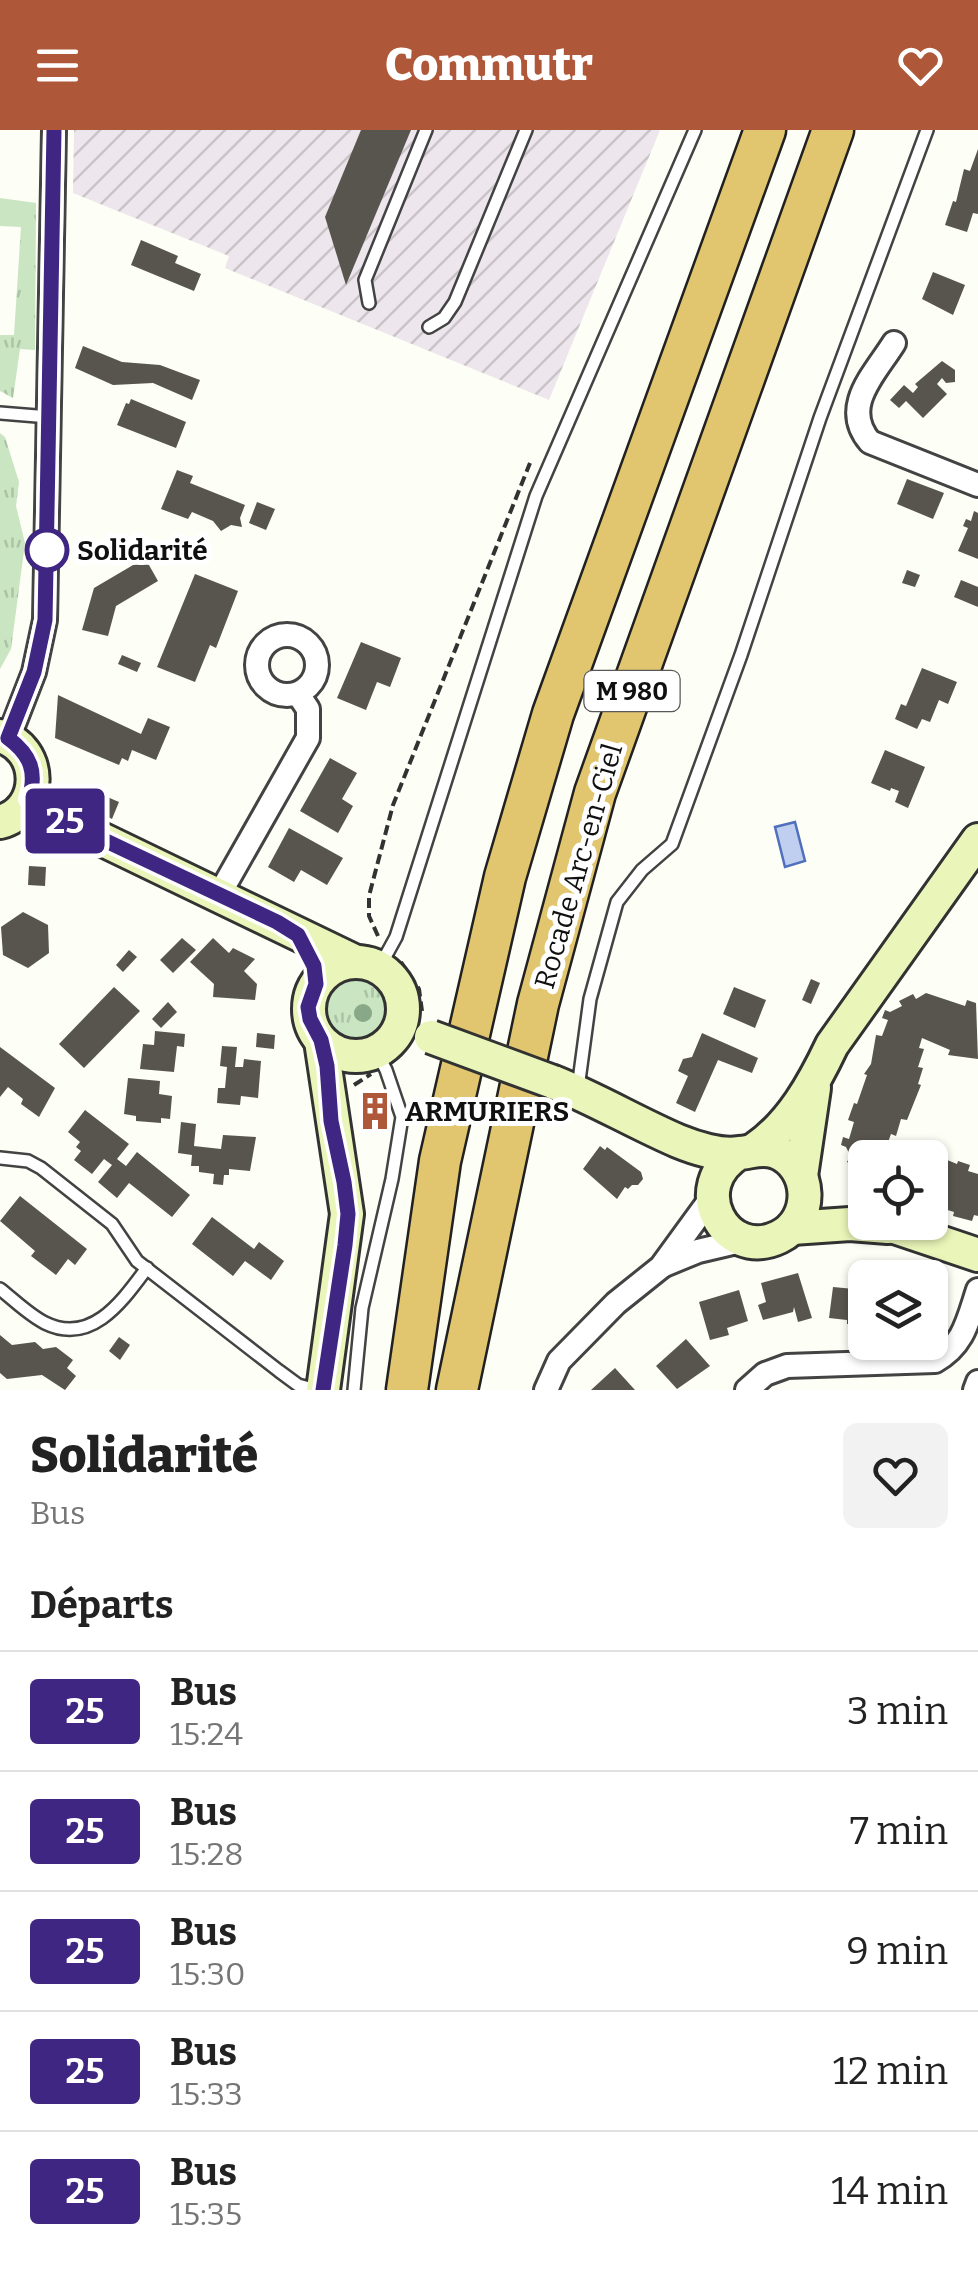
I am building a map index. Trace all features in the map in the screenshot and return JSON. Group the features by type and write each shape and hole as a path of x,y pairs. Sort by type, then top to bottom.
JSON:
{"highway":[{"name":"M 980","path":"407,1390 440,1161 505,878 553,714 765,130"},
{"name":"Rocade Arc-en-Ciel","path":"458,1390 538,1004 595,793 832,130"},
{"path":"385,1390 422,1190 440,1161"},
{"path":"477,1390 490,1297 481,1266"}],"street":[{"path":"0,822 20,811 34,782 32,764 23,749 4,737 34,672 45,620 54,130"},
{"path":"894,343 859,400 860,430 870,442 978,485"},
{"path":"219,895 308,738 308,709 298,694"},
{"path":"29,799 66,822 392,979 400,992 400,1024 394,1035 344,1079 332,1106"},
{"path":"792,1228 803,1212 807,1118 816,1079 832,1044 978,840"},
{"path":"298,935 314,966 316,984 308,1007 314,1030 341,1054 371,1053"},
{"path":"316,984 333,968 368,965"},
{"path":"400,1024 565,1087 680,1142 778,1153 795,1166 802,1179 848,1204"},
{"path":"320,1390 348,1214 321,1040"},
{"path":"661,1267 712,1195 717,1174 778,1131 816,1079"},
{"path":"680,1142 696,1160 726,1228 745,1240"},
{"path":"546,1390 559,1361 616,1303 661,1267 698,1251 745,1240 770,1241 792,1228 848,1223"},
{"path":"934,1240 978,1255"},
{"path":"747,1390 765,1374 787,1366 935,1362 953,1351 964,1335 978,1290"},
{"path":"975,1390 978,1382"}],"lane":[{"path":"368,303 365,280 426,130"},
{"path":"429,327 444,318 455,302 526,130"},
{"path":"368,965 396,937 536,496 695,130"},
{"path":"565,1087 617,902 642,870 672,844 741,655 820,418 928,130"},
{"path":"0,413 50,417"},
{"path":"354,1390 362,1308 395,1166 402,1118 386,1070 371,1053"},
{"path":"0,1158 28,1161 41,1168 112,1224 129,1251 147,1268 279,1371 298,1384 320,1390"},
{"path":"0,1289 44,1322 57,1327 88,1326 114,1311 147,1268"}],"shaded area":[{"path":"74,130 660,130 549,400 225,268 229,256 73,193"}],"green space":[{"path":"0,198 36,203 35,350 20,349 13,398 0,391 0,335 14,335 21,227 0,226"},
{"path":"0,433 5,437 19,482 16,506 25,543 11,649 0,669"},
{"path":"355,980 376,989 385,1010 376,1031 355,1040 334,1031 325,1010 334,989"}],"water":[{"path":"795,822 805,861 785,867 775,827"}],"building":[{"path":"361,130 411,130 346,285 325,217"},
{"path":"978,149 978,214 973,213 967,232 945,225 953,201 956,202 964,169 970,171"},
{"path":"141,240 178,256 175,263 201,274 194,291 131,265"},
{"path":"933,272 965,285 953,315 922,299"},
{"path":"83,346 122,362 160,365 200,380 192,400 153,383 113,385 75,368"},
{"path":"942,361 955,370 955,382 946,383 942,378 937,384 947,394 923,418 906,401 899,408 890,400 904,385 913,393 918,387 915,384"},
{"path":"131,399 186,422 176,448 117,425"},
{"path":"177,470 193,476 190,483 245,505 240,518 242,527 231,525 221,531 213,521 192,512 188,519 161,509"},
{"path":"907,479 944,493 933,519 897,504"},
{"path":"257,502 275,509 266,530 249,523"},
{"path":"974,511 978,513 978,559 958,551 968,528 963,526 966,519 971,521"},
{"path":"145,558 158,581 116,606 108,636 82,630 94,588"},
{"path":"907,570 920,575 915,587 902,583"},
{"path":"195,574 238,591 216,648 210,645 195,682 157,667"},
{"path":"961,580 978,587 978,607 954,597"},
{"path":"361,642 401,658 390,687 377,682 366,710 337,698"},
{"path":"122,655 141,663 137,672 118,664"},
{"path":"922,668 957,682 948,704 939,700 930,722 922,719 917,729 895,719 901,704 906,706"},
{"path":"58,695 141,734 148,718 170,727 156,760 132,750 128,761 122,758 119,765 55,738"},
{"path":"885,750 925,767 908,808 895,802 899,791 871,783"},
{"path":"330,758 357,773 342,799 353,806 338,833 300,811"},
{"path":"105,796 119,802 112,819 98,812"},
{"path":"289,828 343,858 327,885 301,870 294,882 268,867"},
{"path":"29,866 46,867 45,886 28,885"},
{"path":"23,912 48,925 49,953 28,968 3,955 1,927"},
{"path":"182,938 196,950 173,973 160,960"},
{"path":"213,938 229,953 233,948 255,959 244,971 257,984 255,1000 213,997 214,984 190,962"},
{"path":"129,950 137,957 123,972 116,965"},
{"path":"811,979 820,983 811,1004 802,1000"},
{"path":"114,987 140,1011 84,1068 59,1044"},
{"path":"734,987 766,1000 755,1028 723,1014"},
{"path":"926,993 965,1006 967,1000 976,1003 978,1059 948,1055 950,1050 922,1038 919,1048 924,1049 918,1067 923,1068 918,1084 921,1085 907,1120 901,1119 896,1136 891,1134 889,1140 848,1140 848,1151 841,1145 843,1137 849,1139 854,1122 848,1120 871,1064 876,1035 882,1036 888,1020 882,1018 885,1010 890,1012 902,1006 899,1001 913,994 916,999"},
{"path":"168,1002 177,1012 161,1028 152,1019"},
{"path":"155,1031 185,1034 184,1047 177,1046 174,1072 140,1069 143,1044 154,1045"},
{"path":"257,1033 275,1035 274,1049 256,1047"},
{"path":"702,1033 758,1058 752,1073 718,1060 695,1112 676,1103 688,1076 678,1071 683,1059 692,1057"},
{"path":"222,1046 237,1047 235,1067 243,1067 244,1059 261,1061 258,1098 241,1096 240,1105 217,1103 218,1088 225,1088 227,1067 220,1066"},
{"path":"0,1047 55,1088 39,1117 21,1104 23,1099 8,1087 0,1097"},
{"path":"128,1078 160,1081 159,1094 172,1096 170,1119 161,1118 161,1123 136,1121 136,1116 124,1114"},
{"path":"85,1110 129,1144 117,1159 126,1166 137,1152 190,1195 172,1217 129,1183 117,1198 98,1182 112,1165 104,1159 92,1174 74,1160 81,1151 76,1147 80,1142 68,1132"},
{"path":"181,1122 196,1124 194,1146 221,1149 223,1135 256,1137 250,1171 229,1169 223,1185 213,1184 214,1174 199,1172 199,1166 191,1166 192,1155 178,1153"},
{"path":"600,1146 641,1172 643,1179 638,1185 625,1187 617,1199 583,1169"},
{"path":"948,1160 970,1165 968,1171 978,1174 978,1216 974,1215 972,1221 953,1216 954,1212 948,1210"},
{"path":"20,1196 87,1249 75,1265 68,1259 56,1275 31,1256 35,1251 0,1221"},
{"path":"212,1217 254,1249 259,1242 284,1261 271,1280 245,1261 233,1276 192,1244"},
{"path":"798,1273 812,1318 798,1322 794,1307 793,1312 763,1320 758,1305 766,1302 761,1283"},
{"path":"833,1287 848,1288 848,1324 847,1320 829,1318"},
{"path":"739,1290 748,1321 727,1328 729,1335 710,1340 699,1302"},
{"path":"0,1335 12,1345 35,1342 43,1349 56,1347 73,1360 67,1368 76,1376 65,1390 42,1375 7,1379 0,1373"},
{"path":"119,1337 130,1345 120,1360 109,1351"},
{"path":"686,1339 710,1366 677,1389 656,1366"},
{"path":"615,1368 635,1390 591,1390"}],"bus line":[{"name":"25","path":"54,130 45,620 34,672 8,738 23,749 32,764 34,782 29,799 66,822 277,922 298,935 308,952 316,984 308,1007 327,1066 331,1121 348,1214 323,1390"}],"place":[{"name":"Solidarité","path":"47,550"},
{"name":"ARMURIERS","path":"375,1111"}]}
